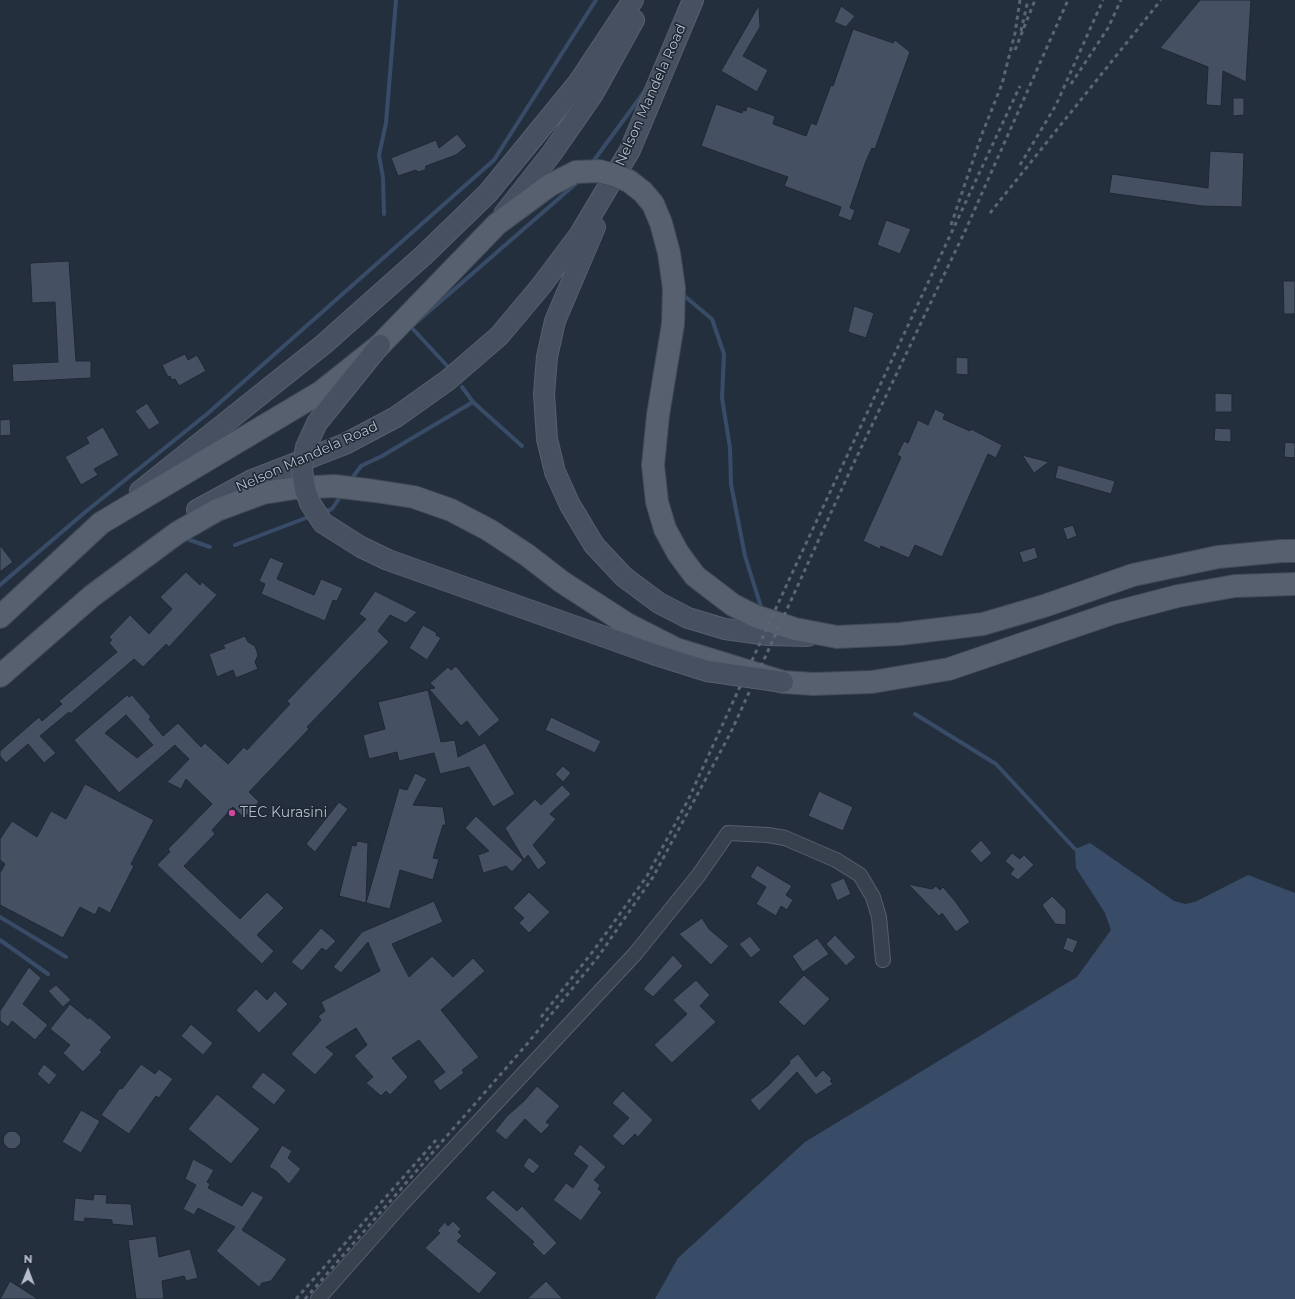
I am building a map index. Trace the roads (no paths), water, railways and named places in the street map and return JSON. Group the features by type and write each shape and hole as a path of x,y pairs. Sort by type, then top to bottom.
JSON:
{"main road":[{"path":"0,617 101,523 324,344 424,255 488,193 578,83 633,0"},
{"path":"643,0 634,20 593,94 552,153 497,224 380,345 334,401 318,424 306,447 302,469 305,489 310,503 323,523 361,547 388,560 653,654 707,671 783,682 813,684 872,682 949,669 1113,613 1178,596 1235,586 1295,584"},
{"name":"Nelson Mandela Road","path":"0,676 153,544 198,510 252,480 351,440 396,416 448,380 499,336 541,286 580,234 630,150 693,0"},
{"path":"630,150 555,321 547,357 544,394 547,439 556,472 570,505 594,544 624,577 660,603 688,618 725,629 768,636 837,637 900,634 983,624 1044,606 1133,575 1218,557 1282,550 1295,551"},
{"path":"497,224 550,185 576,172 598,171 630,181 643,192 653,204 661,223 669,253 674,288 673,324 658,415 653,465 657,502 665,529 678,553 694,576 733,605 755,616 795,629 837,637"},
{"path":"101,523 321,392 380,345"},
{"path":"92,596 177,533 217,510 264,493 295,488 334,486 368,490 414,497 451,510 490,530 527,555 574,591 627,624 676,649 783,682"}],"street":[{"path":"318,1299 401,1205 635,954 698,876 728,833 768,835 785,838 836,860 860,875 873,897 879,916 883,960"}],"water":[{"path":"1090,843 1174,901 1185,904 1195,902 1248,875 1295,893 1295,1299 655,1299 678,1258 805,1142 1077,977 1111,930 1105,913 1076,868 1075,849"}],"waterway":[{"path":"384,214 383,178 379,155 386,123 396,0"},
{"path":"0,585 84,513 207,414 494,160 596,0"},
{"path":"592,163 647,88"},
{"path":"451,370 411,327 580,180"},
{"path":"682,294 712,319 724,354 722,398 730,448 731,484 745,556 762,610"},
{"path":"462,387 473,402 522,446"},
{"path":"350,481 361,466 382,456 473,402"},
{"path":"323,512 332,509 342,494"},
{"path":"235,545 311,516"},
{"path":"184,538 210,547"},
{"path":"915,714 996,764 1075,849"},
{"path":"0,917 66,957"},
{"path":"0,940 48,974"}],"railway":[{"path":"951,225 982,134 1002,84 1015,33 1020,0"},
{"path":"1021,31 1028,0"},
{"path":"1015,50 1035,0"},
{"path":"305,1299 527,1044 598,957 653,877 731,732 850,471 966,229 1068,0"},
{"path":"1020,165 1056,105 1103,0"},
{"path":"1071,84 1108,28 1121,0"},
{"path":"990,213 1161,0"},
{"path":"541,1017 594,950 647,876 688,800 788,582 1020,86"},
{"path":"296,1299 436,1140"}],"place":[{"name":"TEC Kurasini","path":"232,813"}]}
